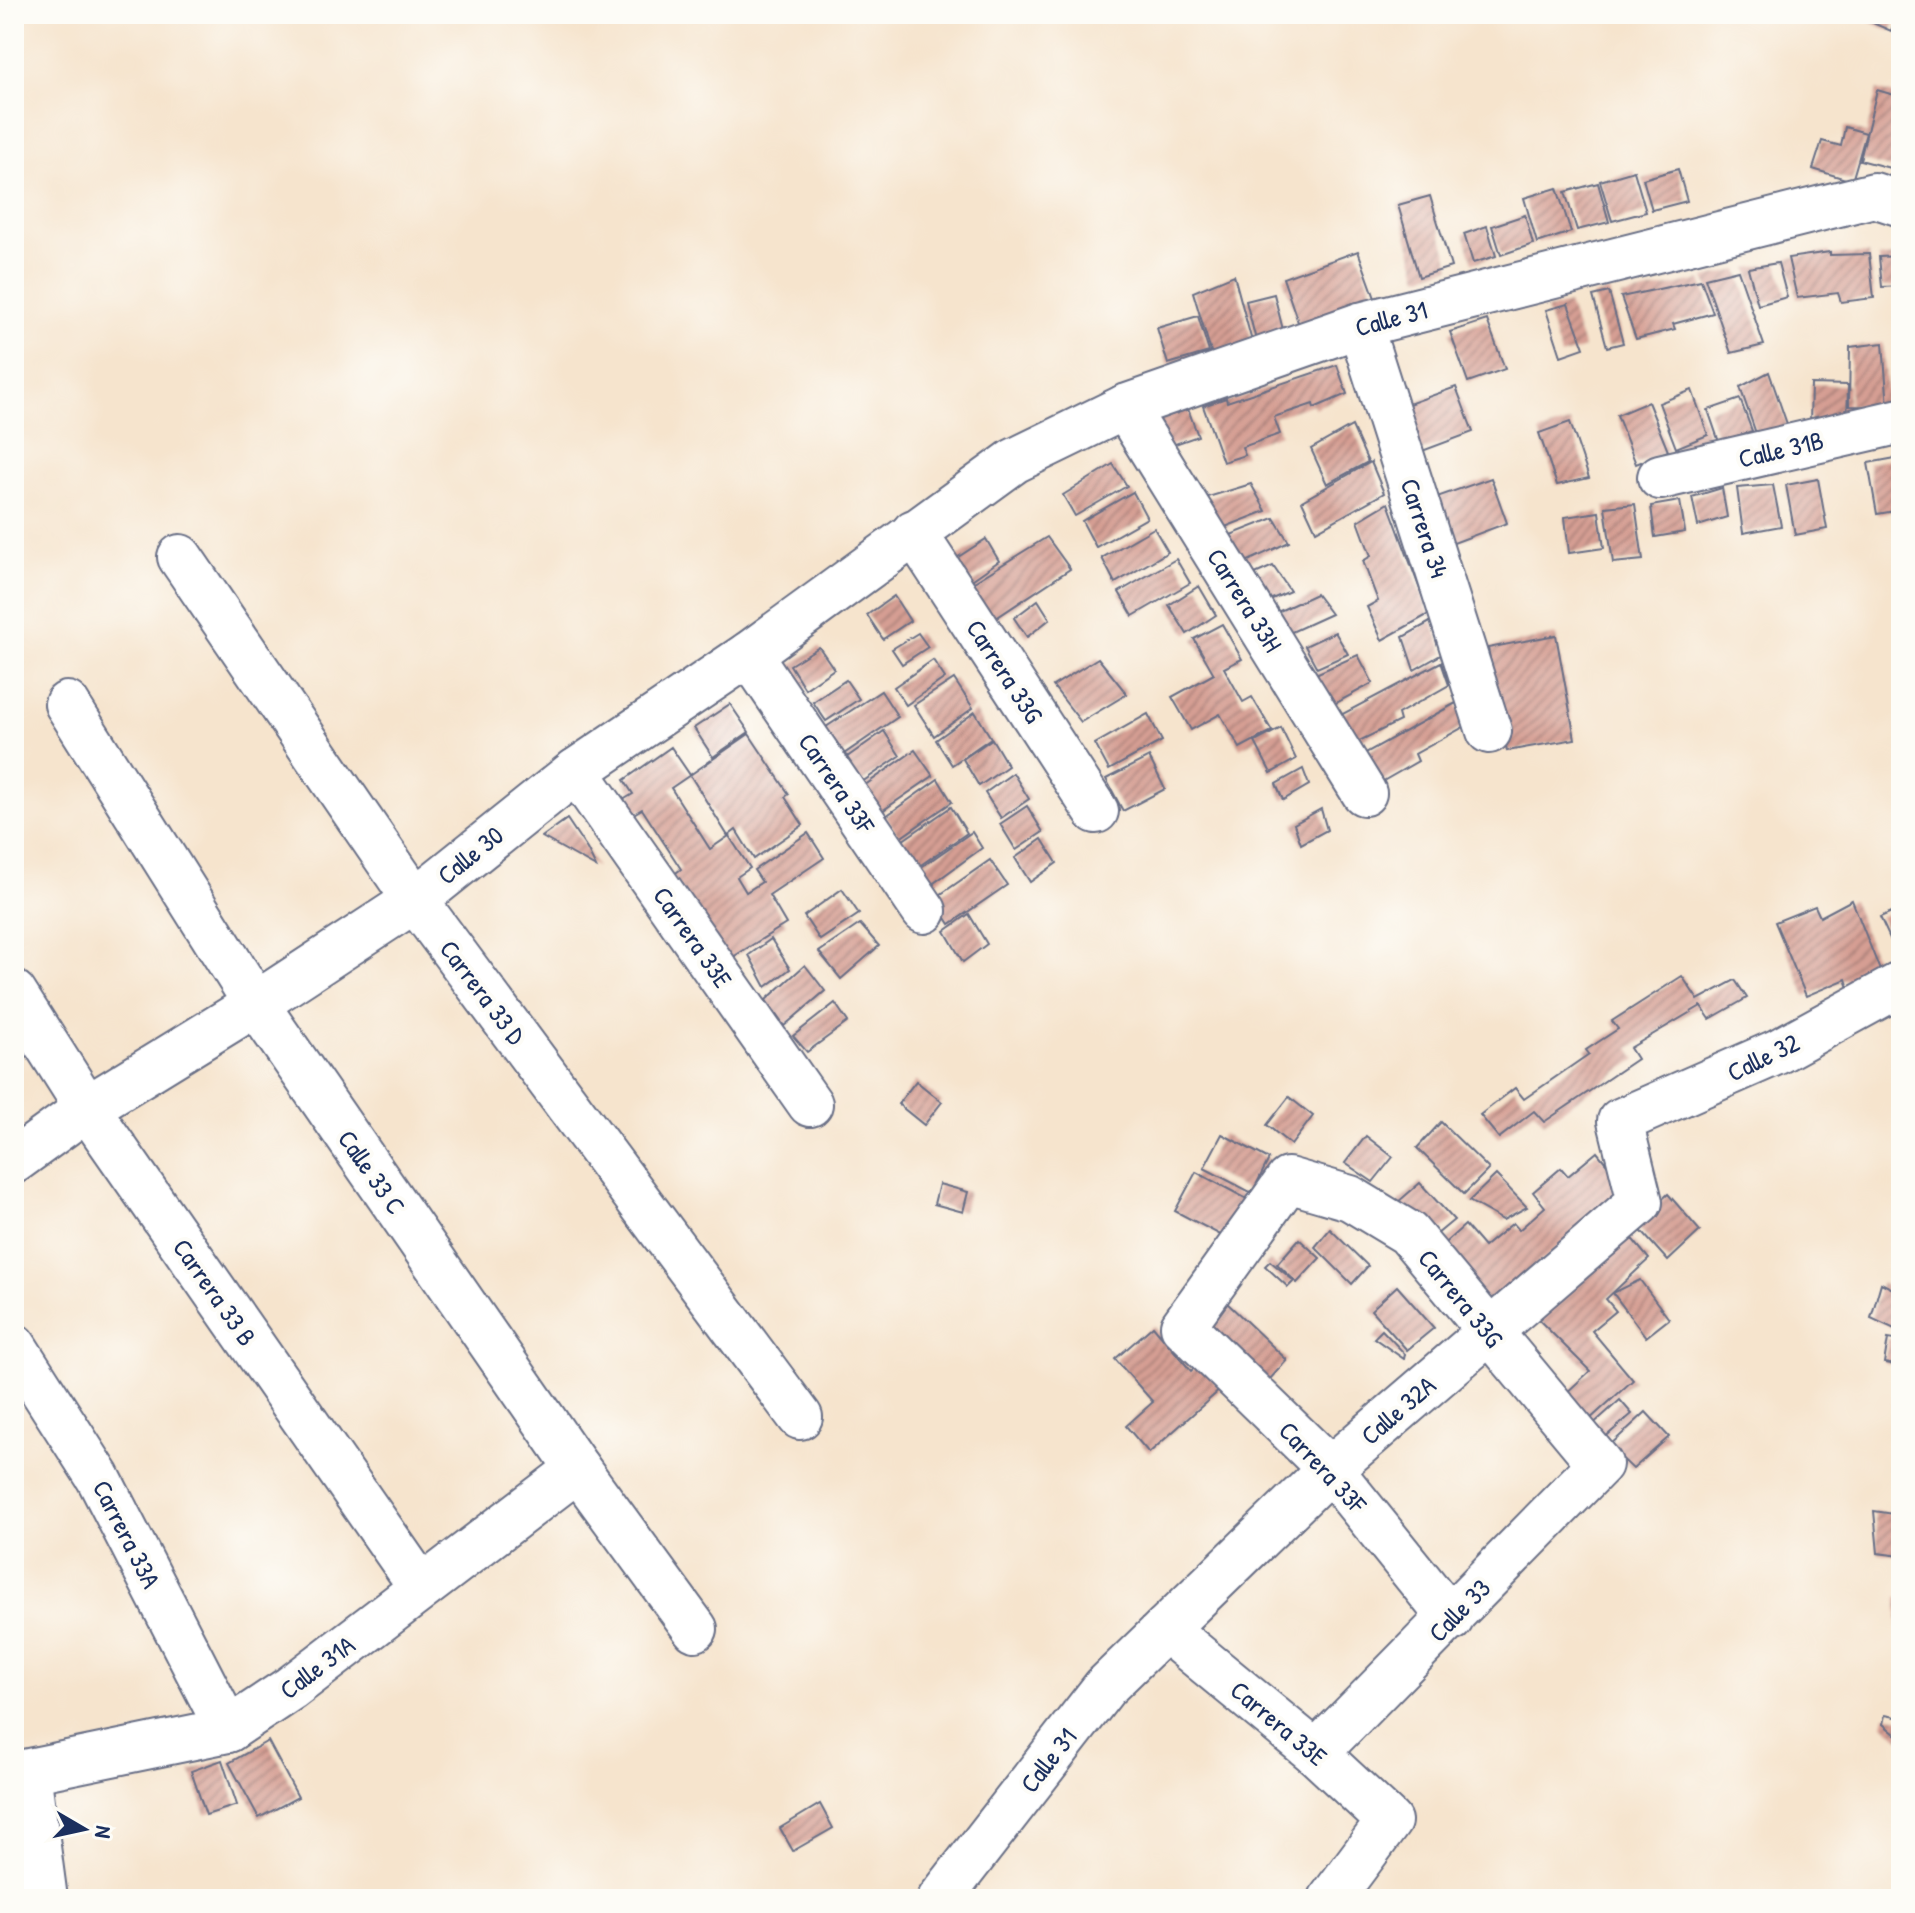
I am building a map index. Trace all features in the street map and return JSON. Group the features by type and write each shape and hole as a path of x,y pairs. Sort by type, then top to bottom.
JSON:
{"street":[{"name":"Calle 31","path":"914,532 1014,461 1125,407 1360,325 1874,195 1901,204"},
{"name":"Carrera 34","path":"1360,325 1489,731"},
{"name":"Carrera 33H","path":"1125,407 1364,793"},
{"name":"Calle 31B","path":"1660,477 1901,421"},
{"name":"Calle 30","path":"14,1161 87,1108 256,1004 415,900 576,771 749,654 914,532"},
{"name":"Carrera 33G","path":"914,532 1096,811"},
{"name":"Carrera 33 D","path":"180,557 415,900 800,1417"},
{"name":"Carrera 33F","path":"749,654 924,911"},
{"name":"Calle 33 C","path":"67,704 256,1004 578,1469 695,1629"},
{"name":"Carrera 33E","path":"576,771 810,1104"},
{"name":"Calle 32","path":"1640,1202 1620,1121 1777,1052 1901,984"},
{"name":"Carrera 33 B","path":"14,993 87,1108 421,1587"},
{"name":"Carrera 33G","path":"1183,1326 1288,1180 1350,1198 1408,1233 1600,1464"},
{"name":"Calle 32A","path":"1165,1629 1330,1469 1640,1202"},
{"name":"Carrera 33F","path":"1183,1326 1330,1469 1451,1619"},
{"name":"Carrera 33A","path":"14,1346 98,1477 228,1730"},
{"name":"Calle 33","path":"1316,1753 1600,1464"},
{"name":"Calle 31A","path":"21,1773 228,1730 291,1688 578,1469"},
{"name":"Calle 31","path":"940,1899 1105,1687 1165,1629"},
{"name":"Carrera 33E","path":"1165,1629 1316,1753 1389,1821 1331,1899"},
{"path":"21,1773 45,1899"}],"building":[{"path":"1860,14 1898,14 1891,31 1859,17"},
{"path":"1877,90 1901,97 1901,171 1860,160"},
{"path":"1845,127 1866,133 1852,181 1813,169 1822,141 1841,146"},
{"path":"1678,169 1687,201 1652,210 1643,179"},
{"path":"1634,171 1646,212 1612,221 1600,181"},
{"path":"1598,183 1609,222 1577,230 1565,192"},
{"path":"1557,188 1571,232 1537,243 1524,198"},
{"path":"1430,196 1451,267 1419,277 1398,205"},
{"path":"1525,215 1533,244 1501,255 1492,226"},
{"path":"1487,226 1496,256 1473,263 1464,234"},
{"path":"1358,251 1376,301 1300,328 1283,278"},
{"path":"1830,252 1830,255 1869,254 1874,298 1841,302 1838,293 1797,298 1788,258"},
{"path":"1901,256 1901,286 1882,287 1879,257"},
{"path":"1778,263 1787,297 1758,305 1748,268"},
{"path":"1738,270 1764,345 1731,353 1705,278"},
{"path":"1234,275 1254,349 1233,346 1212,355 1193,292"},
{"path":"1701,280 1713,313 1673,324 1675,329 1636,339 1621,297"},
{"path":"1609,292 1623,343 1607,347 1593,296"},
{"path":"1274,294 1286,342 1258,348 1246,301"},
{"path":"1568,304 1584,348 1561,356 1546,310"},
{"path":"1198,316 1209,352 1168,364 1157,328"},
{"path":"1487,320 1505,369 1468,382 1450,332"},
{"path":"1883,343 1888,407 1849,406 1850,347"},
{"path":"1337,365 1347,394 1314,408 1313,404 1274,417 1280,434 1242,447 1245,455 1223,462 1203,406 1226,398 1227,402"},
{"path":"1769,372 1788,427 1759,442 1740,387"},
{"path":"1811,384 1848,385 1847,422 1810,424"},
{"path":"1456,387 1473,432 1417,453 1400,407"},
{"path":"1692,390 1708,435 1676,448 1659,403"},
{"path":"1740,399 1752,431 1719,442 1708,410"},
{"path":"1648,402 1668,451 1636,464 1617,415"},
{"path":"1188,409 1198,436 1161,449 1151,421"},
{"path":"1570,422 1589,478 1557,485 1539,433"},
{"path":"1352,426 1368,462 1327,484 1311,449"},
{"path":"1901,457 1901,510 1877,514 1868,463"},
{"path":"1371,462 1384,493 1316,531 1302,501"},
{"path":"1113,464 1127,486 1075,516 1063,495"},
{"path":"1491,478 1507,523 1451,544 1434,498"},
{"path":"1818,479 1827,529 1795,535 1786,485"},
{"path":"1251,484 1266,511 1215,531 1198,500"},
{"path":"1773,485 1781,526 1743,533 1737,488"},
{"path":"1722,488 1727,517 1698,526 1692,497"},
{"path":"1133,492 1147,518 1096,547 1082,521"},
{"path":"1680,501 1685,532 1655,537 1651,506"},
{"path":"1388,503 1429,614 1382,640 1367,607 1378,601 1363,561 1371,556 1358,521"},
{"path":"1635,504 1643,560 1613,563 1605,507"},
{"path":"1599,512 1604,548 1569,553 1565,517"},
{"path":"1274,518 1289,542 1244,563 1228,536"},
{"path":"1154,528 1168,552 1115,583 1102,558"},
{"path":"1047,537 1070,569 990,622 966,587"},
{"path":"986,539 999,561 963,586 949,563"},
{"path":"1176,559 1190,583 1133,616 1119,592"},
{"path":"1273,566 1290,591 1263,603 1246,578"},
{"path":"1199,586 1216,615 1187,634 1169,605"},
{"path":"1316,594 1331,614 1285,635 1271,615"},
{"path":"894,596 910,621 883,639 867,615"},
{"path":"1038,600 1050,619 1027,637 1014,618"},
{"path":"1432,621 1444,653 1414,670 1403,637"},
{"path":"1222,624 1242,659 1224,668 1243,702 1252,697 1272,731 1240,748 1220,714 1191,730 1172,697 1214,674 1194,639"},
{"path":"1335,632 1348,654 1317,668 1305,646"},
{"path":"918,633 928,647 902,664 892,649"},
{"path":"1556,635 1575,739 1507,751 1488,648"},
{"path":"819,647 834,669 805,689 790,665"},
{"path":"1358,655 1373,683 1327,708 1309,677"},
{"path":"1098,658 1127,694 1081,722 1053,686"},
{"path":"933,660 945,678 906,705 894,687"},
{"path":"1441,662 1449,685 1398,714 1400,721 1351,745 1333,719"},
{"path":"954,679 973,708 934,736 914,705"},
{"path":"846,680 859,699 826,721 813,702"},
{"path":"881,691 898,717 838,758 820,731"},
{"path":"1456,703 1467,725 1415,754 1418,761 1378,784 1360,756"},
{"path":"730,704 749,732 713,757 694,728"},
{"path":"975,712 991,738 952,765 936,740"},
{"path":"1148,714 1162,741 1109,770 1095,744"},
{"path":"1281,728 1296,759 1271,773 1255,742"},
{"path":"884,731 900,756 859,784 843,760"},
{"path":"749,734 789,794 785,797 803,825 754,859 736,830 728,836 690,775"},
{"path":"992,739 1008,766 979,786 963,759"},
{"path":"671,747 690,775 671,788 710,849 729,836 750,868 737,877 746,892 762,882 754,870 808,833 824,858 769,895 786,924 728,960 672,876 681,869 642,809 632,815 623,800 633,794 624,780"},
{"path":"915,750 933,776 879,813 861,788"},
{"path":"1149,757 1165,789 1123,811 1106,779"},
{"path":"1303,769 1309,785 1283,800 1276,784"},
{"path":"1013,773 1029,799 1001,818 985,793"},
{"path":"938,779 952,802 900,838 886,816"},
{"path":"1027,806 1043,832 1016,850 1000,824"},
{"path":"951,807 967,833 912,871 896,845"},
{"path":"1321,809 1327,830 1301,844 1294,824"},
{"path":"567,819 587,849 596,867 542,837"},
{"path":"972,832 982,848 931,885 920,868"},
{"path":"1042,839 1057,863 1030,882 1015,858"},
{"path":"990,860 1007,885 950,924 934,899"},
{"path":"842,889 859,914 820,940 804,916"},
{"path":"1852,900 1881,973 1849,988 1846,979 1806,996 1775,922 1815,906 1820,917"},
{"path":"1901,908 1901,939 1892,943 1880,917"},
{"path":"969,914 987,944 963,962 945,931"},
{"path":"860,924 879,946 841,979 819,952"},
{"path":"771,939 790,969 766,987 749,955"},
{"path":"805,965 825,991 784,1026 766,1000"},
{"path":"1682,976 1698,1000 1735,980 1747,998 1710,1019 1701,1006 1630,1048 1637,1059 1544,1122 1534,1111 1499,1138 1480,1115 1515,1088 1524,1099 1589,1054 1586,1050 1618,1029 1612,1021"},
{"path":"835,1003 848,1022 807,1052 793,1036"},
{"path":"916,1081 942,1102 924,1125 898,1104"},
{"path":"1289,1097 1313,1116 1291,1145 1267,1125"},
{"path":"1441,1122 1489,1169 1464,1194 1417,1148"},
{"path":"1222,1134 1269,1159 1252,1193 1204,1168"},
{"path":"1366,1136 1393,1157 1373,1182 1345,1163"},
{"path":"1597,1152 1627,1189 1488,1306 1439,1248 1465,1225 1484,1247 1513,1223 1519,1230 1545,1207 1533,1192 1561,1168 1568,1176"},
{"path":"1196,1172 1249,1200 1228,1239 1175,1211"},
{"path":"1496,1175 1527,1207 1503,1220 1469,1201"},
{"path":"1420,1183 1454,1220 1431,1239 1398,1202"},
{"path":"939,1184 968,1192 963,1212 934,1204"},
{"path":"1668,1194 1700,1231 1668,1261 1635,1224"},
{"path":"1330,1229 1368,1266 1352,1284 1315,1247"},
{"path":"1629,1235 1649,1259 1606,1299 1616,1311 1592,1331 1633,1380 1588,1421 1564,1395 1590,1371 1534,1315"},
{"path":"1299,1239 1320,1258 1297,1283 1277,1264"},
{"path":"1270,1261 1294,1281 1288,1287 1265,1266"},
{"path":"1640,1280 1669,1319 1646,1337 1613,1293"},
{"path":"1881,1283 1901,1293 1901,1332 1871,1318"},
{"path":"1397,1286 1434,1328 1407,1350 1371,1310"},
{"path":"1225,1301 1287,1360 1260,1390 1197,1331"},
{"path":"1153,1326 1191,1371 1199,1363 1221,1389 1149,1453 1126,1426 1153,1402 1115,1359"},
{"path":"1382,1330 1405,1354 1404,1359 1374,1338"},
{"path":"1888,1339 1901,1341 1901,1366 1884,1363"},
{"path":"1620,1400 1632,1414 1603,1439 1591,1426"},
{"path":"1646,1412 1669,1437 1633,1469 1609,1446"},
{"path":"1874,1511 1901,1515 1901,1556 1878,1553"},
{"path":"1897,1597 1901,1597 1901,1633 1898,1632"},
{"path":"1885,1715 1901,1718 1901,1739 1883,1724"},
{"path":"268,1741 298,1797 259,1818 229,1763"},
{"path":"222,1760 237,1805 206,1815 191,1771"},
{"path":"820,1804 833,1828 793,1851 780,1828"}]}
